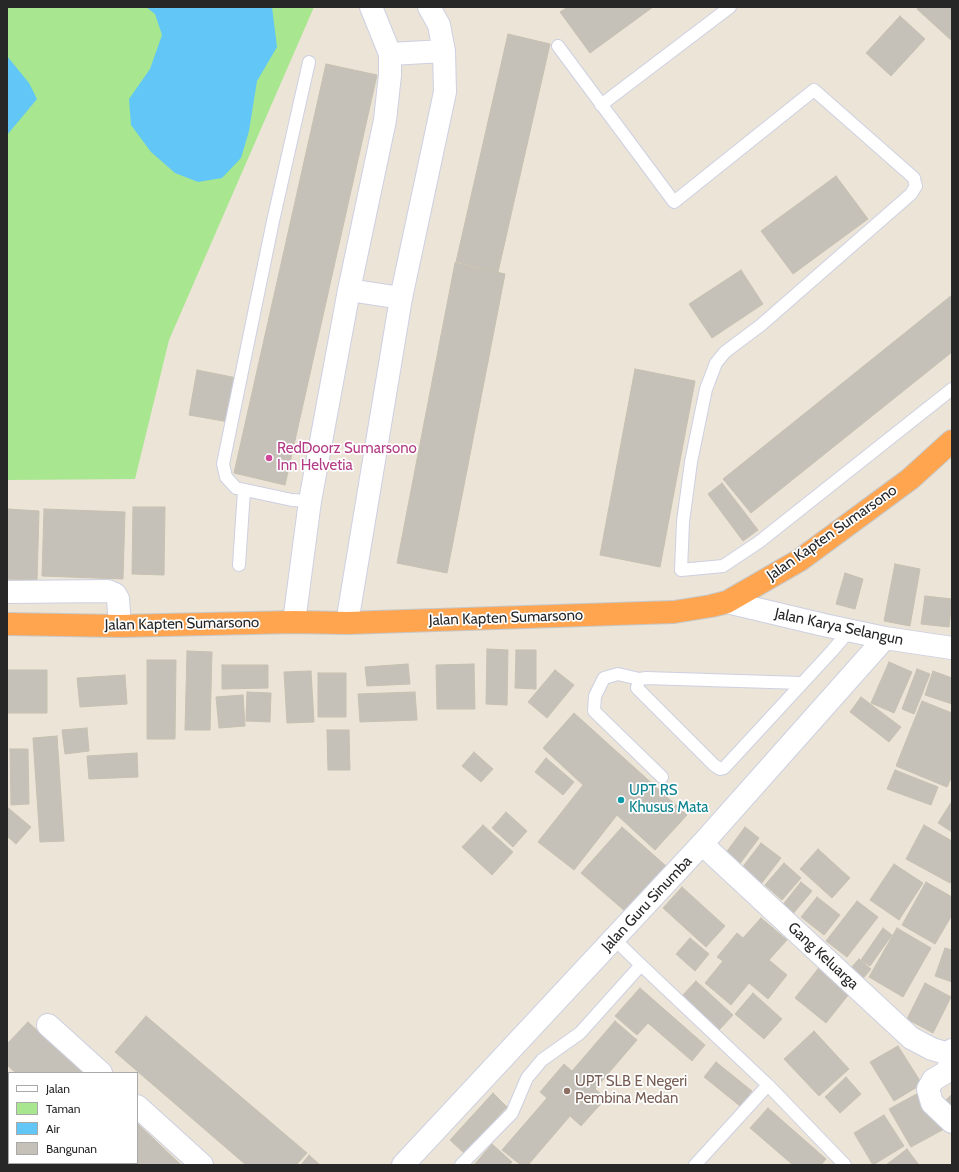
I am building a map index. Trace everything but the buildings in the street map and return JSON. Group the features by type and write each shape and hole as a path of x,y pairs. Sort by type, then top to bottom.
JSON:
{"highway":[{"name":"Jalan Kapten Sumarsono","path":"7,624 120,626 294,622 347,623 674,612 711,606 727,602 800,560 910,478 952,442"}],"street":[{"path":"294,622 310,501 349,290 385,120 390,75 390,54 371,7"},
{"path":"347,623 401,298 445,92 444,51 439,25 429,7"},
{"path":"390,54 444,51"},
{"path":"349,290 401,298"},
{"path":"7,592 108,591 115,594 118,599 120,626"},
{"name":"Jalan Karya Selangun","path":"727,602 849,631 952,648"},
{"name":"Jalan Guru Sinumba","path":"404,1165 702,844 885,638"},
{"name":"Gang Keluarga","path":"702,844 911,1038 932,1049 952,1053"},
{"path":"48,1025 100,1072"},
{"path":"952,1053 948,1071 933,1080 928,1089 932,1103 952,1122"},
{"path":"138,1107 202,1165"}],"lane":[{"path":"601,105 730,7"},
{"path":"558,46 674,202 814,90 914,178 916,183 916,186 911,194 761,325 725,352 716,363 706,389 691,462 683,522 681,570 723,566 759,542 952,389"},
{"path":"309,62 271,228 223,464 223,471 230,483 236,488 244,491 310,501"},
{"path":"238,565 244,491"},
{"path":"639,679 637,688 714,765 720,769 724,768 849,631"},
{"path":"662,777 594,711 595,696 604,678 618,674 639,679 801,684"},
{"path":"614,939 768,1085 845,1165"},
{"path":"461,1165 512,1112 527,1078 542,1060 580,1033 641,965"},
{"path":"695,1165 768,1085"}],"green space":[{"path":"7,7 314,7 169,340 135,479 7,480"}],"water":[{"path":"146,7 272,7 277,47 257,81 249,131 241,158 222,178 198,182 175,173 151,152 131,125 129,99 150,69 162,35 155,14"},
{"path":"7,56 29,83 37,99 7,135"}],"place":[{"name":"RedDoorz Sumarsono Inn Helvetia","path":"269,458"},
{"name":"UPT RS Khusus Mata","path":"621,800"},
{"name":"UPT SLB E Negeri Pembina Medan","path":"567,1091"}]}
